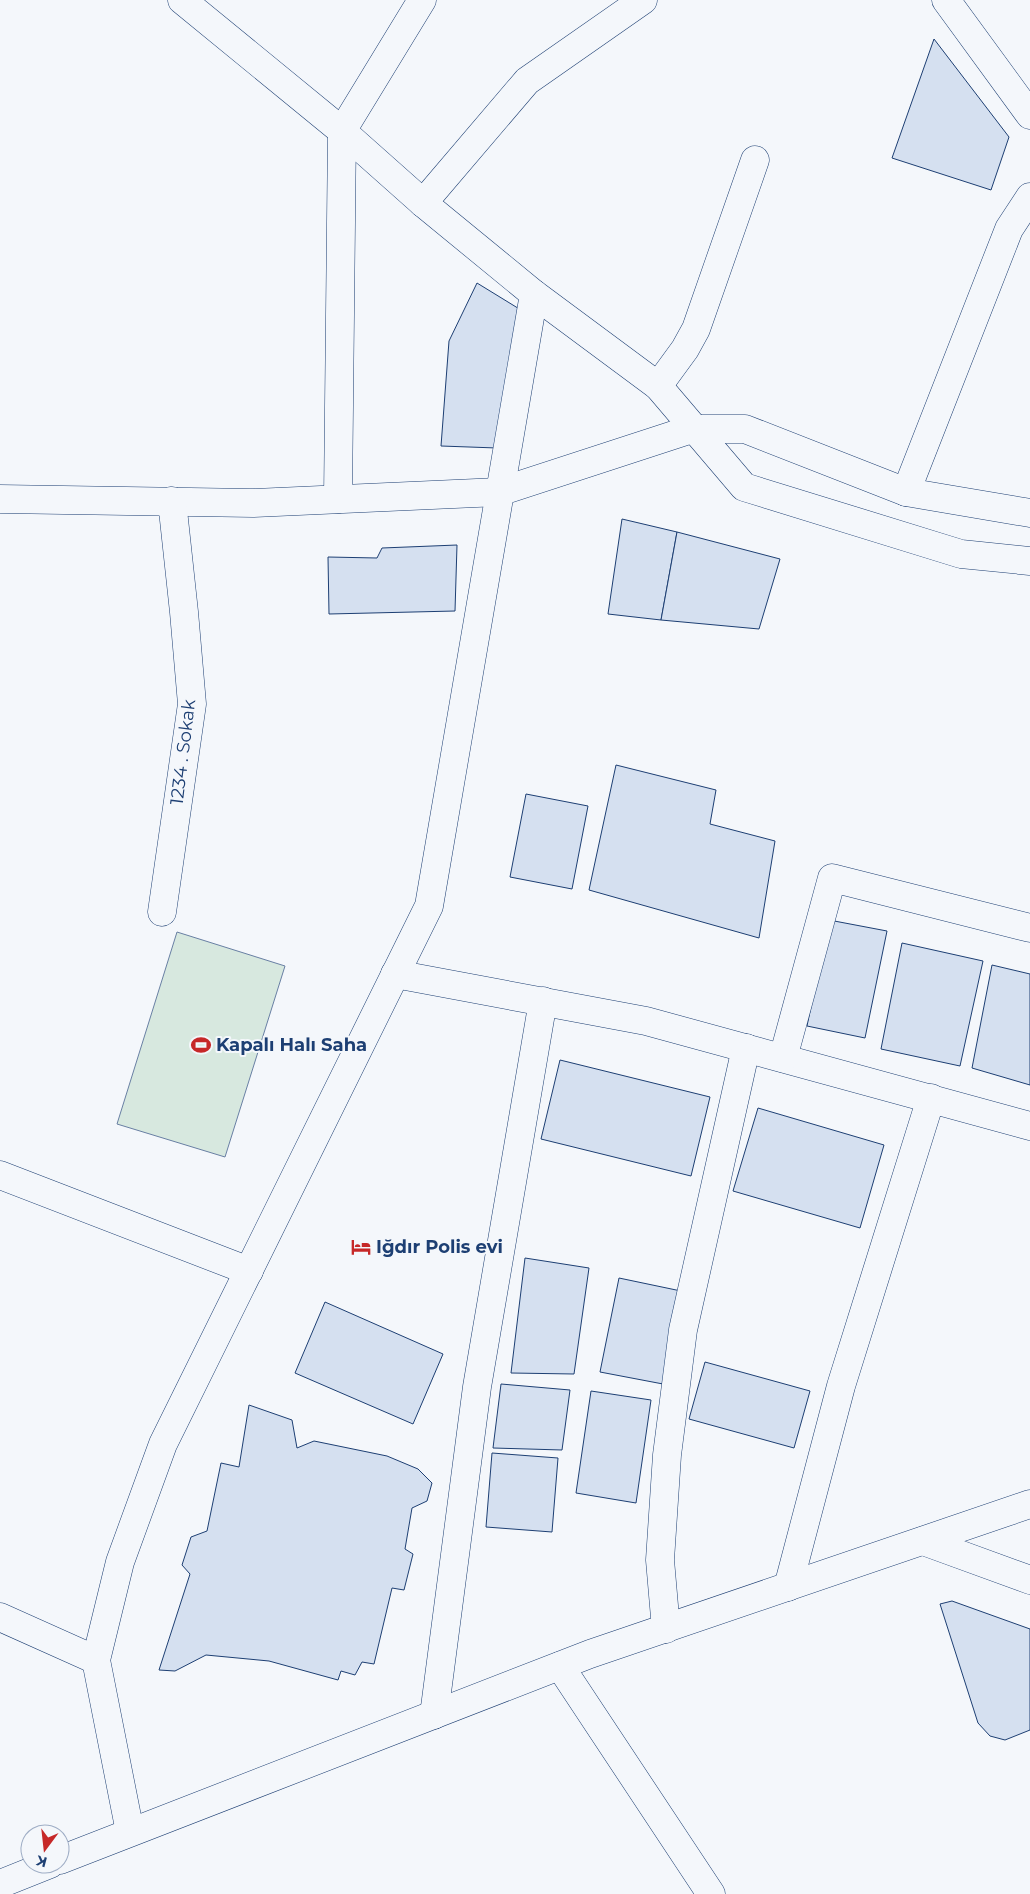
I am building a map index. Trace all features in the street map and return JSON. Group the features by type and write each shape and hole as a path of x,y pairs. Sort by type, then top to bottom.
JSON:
{"street":[{"path":"182,0 342,131 423,203 534,294 658,386 692,429 744,487 961,554 1030,561"},
{"path":"338,499 342,131 422,0"},
{"path":"423,203 527,81 643,0"},
{"path":"946,0 1030,115"},
{"path":"658,386 696,329 755,160"},
{"path":"906,492 1009,229 1029,200"},
{"path":"130,1832 96,1660 120,1562 163,1444 428,906 534,294"},
{"path":"0,499 254,503 499,492 692,429 745,429 906,492 1030,513"},
{"name":"1234 . Sokak","path":"162,912 192,704 172,501"},
{"path":"783,1058 832,878 1030,928"},
{"path":"396,974 646,1020 1030,1126"},
{"path":"434,1715 477,1387 543,1001"},
{"path":"666,1629 660,1560 667,1455 683,1330 746,1048"},
{"path":"788,1587 841,1386 931,1098"},
{"path":"0,1174 249,1271"},
{"path":"70,1856 560,1666 1030,1504"},
{"path":"923,1541 1030,1580"},
{"path":"0,1617 96,1660"},
{"path":"560,1666 712,1894"},
{"path":"0,1884 25,1874"},
{"path":"0,1888 7,1894"}],"shaded area":[{"name":"Kapalı Halı Saha","path":"177,932 285,966 225,1157 117,1124"}],"building":[{"path":"934,39 1009,137 991,190 892,158"},
{"path":"477,283 521,310 497,448 441,446 449,341"},
{"path":"622,519 677,532 661,620 608,614"},
{"path":"677,532 780,559 759,629 661,620"},
{"path":"457,545 455,611 329,614 328,557 377,558 382,548"},
{"path":"616,765 716,790 710,824 775,841 759,938 589,890"},
{"path":"526,794 588,806 572,889 510,877"},
{"path":"829,920 887,931 865,1038 807,1026"},
{"path":"902,943 983,961 960,1066 881,1049"},
{"path":"992,965 1030,974 1030,1085 972,1068"},
{"path":"560,1060 710,1097 691,1176 541,1139"},
{"path":"758,1108 884,1145 860,1228 733,1191"},
{"path":"525,1258 589,1268 574,1374 511,1373"},
{"path":"619,1278 681,1291 663,1384 600,1372"},
{"path":"325,1302 443,1354 413,1424 295,1373"},
{"path":"705,1362 810,1391 794,1448 689,1419"},
{"path":"501,1384 570,1390 562,1450 493,1448"},
{"path":"591,1391 651,1400 636,1503 576,1493"},
{"path":"249,1405 292,1420 297,1448 314,1441 387,1456 418,1469 432,1483 427,1501 412,1508 405,1549 413,1554 404,1590 392,1588 374,1664 362,1662 355,1675 341,1671 338,1680 269,1661 206,1655 175,1671 159,1670 190,1574 182,1565 191,1537 207,1531 221,1463 239,1467"},
{"path":"492,1453 558,1458 552,1532 486,1527"},
{"path":"952,1601 1030,1629 1030,1730 1005,1740 990,1736 978,1723 940,1604"}],"place":[{"name":"Kapalı Halı Saha","path":"201,1045"},
{"name":"Iğdır Polis evi","path":"361,1247"}]}
